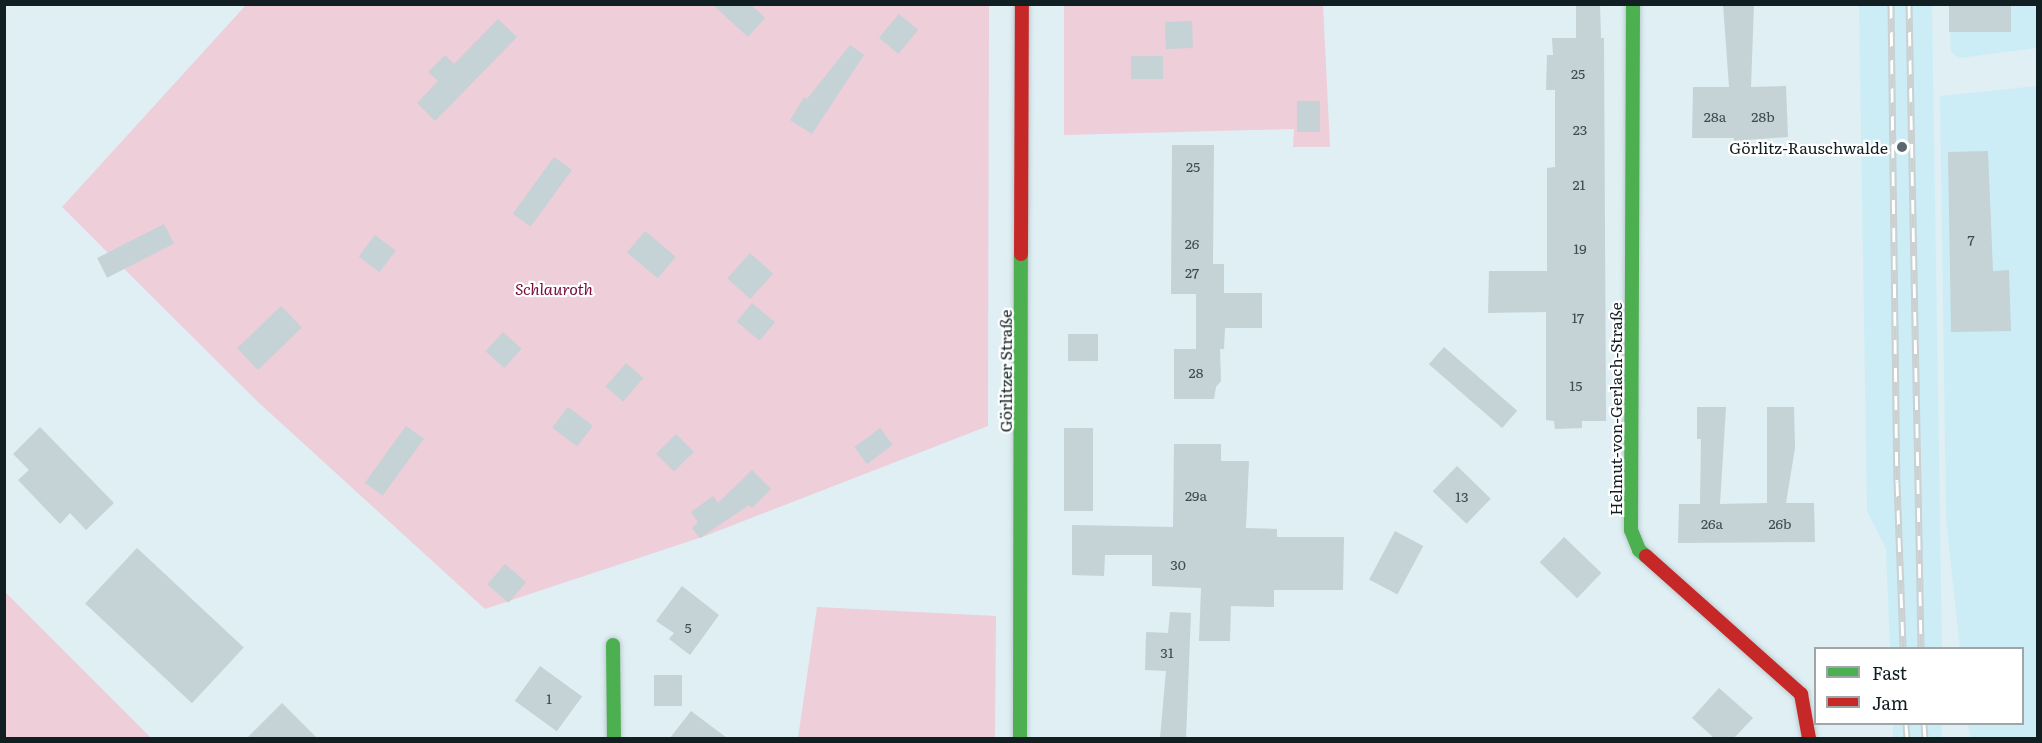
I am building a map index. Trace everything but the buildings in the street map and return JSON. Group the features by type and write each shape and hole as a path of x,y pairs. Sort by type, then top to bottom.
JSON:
{"street":[{"name":"Görlitzer Straße","path":"1020,738 1022,4"},
{"name":"Helmut-von-Gerlach-Straße","path":"1633,4 1631,530 1639,550 1787,679 1801,694 1809,738"},
{"path":"613,645 614,738"}],"shaded area":[{"path":"1859,5 1932,5 1942,647 1890,647 1886,549 1867,511"},
{"path":"1949,5 2037,5 2037,48 1959,58 1951,52"},
{"path":"2037,86 2037,738 1970,738 1968,725 2024,725 2024,647 1960,647 1946,519 1940,96"},
{"path":"1893,725 1942,725 1942,738 1893,738"}],"green space":[{"name":"Schlauroth","path":"246,5 989,5 988,426 705,536 485,609 258,402 62,207"},
{"path":"1064,5 1323,5 1330,147 1293,147 1294,129 1064,135"},
{"path":"5,592 151,738 5,738"},
{"path":"817,607 996,616 995,738 798,738"}],"railway":[{"path":"1891,4 1897,482 1903,647"},
{"path":"1909,4 1921,647"},
{"path":"1906,725 1907,738"},
{"path":"1924,725 1925,738"}],"traffic: fast":[{"path":"1633,4 1631,530 1639,550 1646,556"},
{"path":"1020,738 1021,254"},
{"path":"613,645 614,738"}],"traffic: jam":[{"path":"1021,254 1022,4"},
{"path":"1646,556 1801,694 1809,738"}],"place":[{"name":"Görlitz-Rauschwalde","path":"1902,147"}]}
